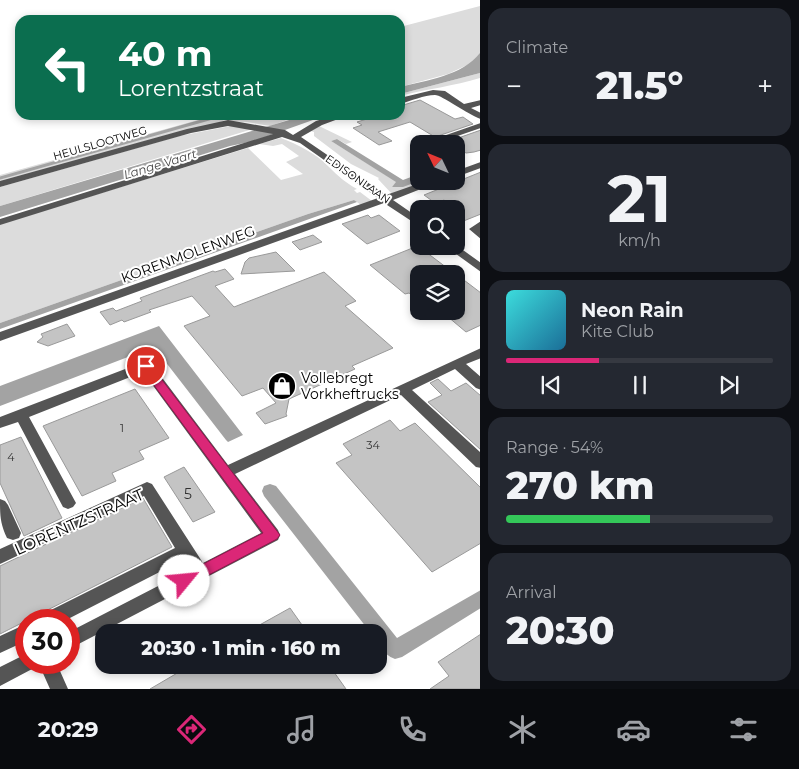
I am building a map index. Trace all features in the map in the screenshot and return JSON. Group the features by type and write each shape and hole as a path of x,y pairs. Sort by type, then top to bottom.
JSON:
{"street":[{"path":"405,100 437,92 446,94 452,101 480,117"},
{"path":"464,107 480,102"},
{"path":"295,137 319,123 329,120"},
{"name":"HEULSLOOTWEG","path":"0,184 190,131 228,123 255,126 295,137"},
{"path":"451,135 480,125"},
{"path":"0,222 285,134"},
{"name":"EDISONLAAN","path":"295,137 410,216"},
{"path":"465,171 480,165"},
{"name":"KORENMOLENWEG","path":"0,337 411,190"},
{"path":"462,255 480,268"},
{"path":"226,472 480,352"},
{"path":"456,364 480,385"},
{"path":"0,423 146,366 272,535 80,635"},
{"path":"403,389 480,463"},
{"path":"20,415 68,503"},
{"name":"LORENTZSTRAAT","path":"0,557 147,488 200,573"},
{"path":"0,505 12,533"},
{"path":"71,609 186,550"},
{"path":"0,645 15,638"},
{"path":"0,677 15,669"},
{"path":"52,674 59,689"}],"shaded area":[{"path":"480,6 480,59 448,74 405,86 405,26"},
{"path":"480,73 480,78 405,95 405,93"},
{"path":"198,120 225,120 0,182 0,175"},
{"path":"230,120 287,120 270,126 227,121"},
{"path":"231,126 256,128 0,206 0,187 179,136"},
{"path":"319,126 352,142 346,144 337,139 331,141 397,182 392,187 410,184 410,187 392,194 379,178 351,164 314,136 314,132 311,131"},
{"path":"281,138 313,154 342,179 357,189 354,190 357,193 360,192 372,201 361,205 354,200 308,214 0,323 0,224 248,148 281,180 303,174 286,162 299,156 282,144 273,146 259,144"}],"water":[{"path":"480,53 480,73 405,93 405,86 454,72 473,61"},
{"name":"Lange Vaart","path":"289,120 313,120 254,141 230,146 0,217 0,206"},
{"path":"337,139 403,180 410,177 410,184 403,187 392,187 396,182 331,141"},
{"path":"354,200 357,202 0,329 0,323 308,214"},
{"path":"159,326 243,435 228,442 154,347 0,406 0,386"}],"building":[{"path":"420,100 455,119 463,117 473,124 441,135 432,135 410,122 378,132 392,141 379,145 353,128 362,125 357,122 364,120 405,120 405,104"},
{"path":"480,130 480,150 466,153 465,136"},
{"path":"480,172 480,214 465,220 465,200 431,200 424,195 436,190 465,190 465,178"},
{"path":"368,215 371,218 379,215 400,231 367,244 342,224"},
{"path":"313,235 322,242 300,250 292,242"},
{"path":"410,249 410,255 430,255 443,265 410,265 410,294 405,294 370,265"},
{"path":"276,252 295,271 241,274 245,262 249,258"},
{"path":"225,269 234,279 215,286 234,307 324,272 356,301 345,306 393,348 352,366 355,369 289,399 287,416 265,424 256,413 276,403 263,388 242,396 184,326 210,316 192,296 149,310 151,312 124,322 122,320 110,325 100,312 113,308 116,311 142,301 140,298 213,271"},
{"path":"465,281 480,292 480,325 466,332 452,320 465,320"},
{"path":"67,324 75,336 48,346 37,342 43,337 41,334"},
{"path":"438,379 451,391 466,383 480,395 480,449 428,402 442,395 430,383"},
{"path":"135,389 169,438 139,451 144,459 112,473 116,481 82,496 43,426"},
{"path":"390,420 400,431 415,423 480,487 480,544 432,572 336,463 352,455 343,444"},
{"path":"21,437 62,518 24,536 0,483 0,445"},
{"path":"184,467 215,512 193,522 164,477"},
{"path":"143,498 172,547 49,609 15,609 15,626 0,634 0,566"},
{"path":"290,608 301,624 261,624"},
{"path":"480,635 480,689 430,689 449,676 438,662"},
{"path":"176,674 335,674 346,689 150,689"}],"waterway":[{"path":"0,178 205,120"},
{"path":"270,491 395,650 480,599"}],"place":[{"name":"Vollebregt Vorkheftrucks","path":"282,386"}],"route":[{"path":"146,366 272,535 184,581"}]}
